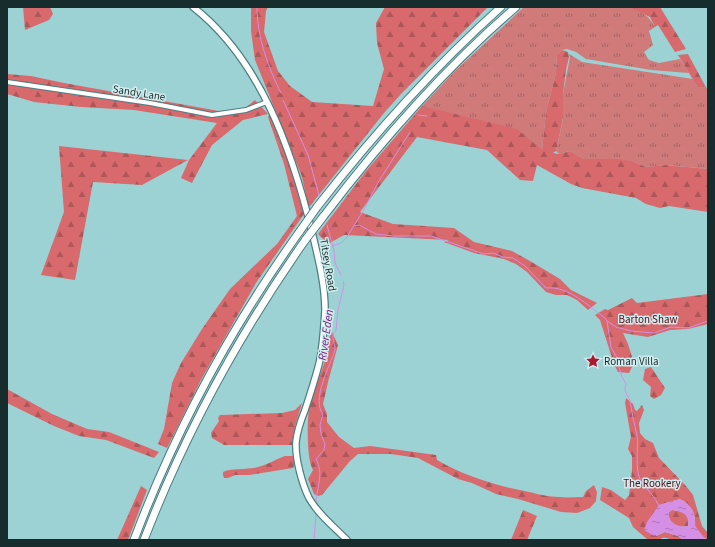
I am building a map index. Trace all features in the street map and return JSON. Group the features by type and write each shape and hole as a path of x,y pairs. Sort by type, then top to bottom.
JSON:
{"highway":[{"path":"134,540 171,451 210,375 244,316 300,231 355,159 400,108 446,59 501,7"},
{"path":"144,540 178,460 223,371 261,306 306,240 364,164 416,105 471,48 516,7"}],"main road":[{"name":"Titsey Road","path":"192,7 217,28 228,40 240,58 267,102 282,135 297,176 318,255 324,291 322,349 300,423 296,443 299,469 309,498 317,509 348,540"}],"street":[{"name":"Sandy Lane","path":"7,82 150,103 212,115 246,110 267,102"}],"green space":[{"path":"23,7 50,7 53,14 49,20 25,30"},
{"path":"251,7 268,7 266,11 264,32 278,71 290,86 312,102 373,106 384,69 377,43 376,23 385,7 488,7 384,113 310,206 308,205 302,177 255,60 251,31"},
{"path":"524,7 628,7 641,12 647,16 655,27 649,31 653,45 644,52 649,60 659,63 680,59 689,73 651,70 586,59 576,52 567,49 562,50 557,55 556,73 546,112 542,150 422,106 455,71"},
{"path":"628,7 660,7 686,49 675,52 658,25 655,27 650,17"},
{"path":"562,50 568,52 569,57 563,94 563,118 556,151 553,153 559,154 570,151 584,159 617,159 632,161 646,167 666,165 708,169 708,212 669,206 660,208 646,204 636,198 582,188 571,184 537,165 533,181 520,180 487,150 417,137 360,212 393,224 454,228 474,242 512,251 560,279 571,290 597,303 588,310 577,300 567,295 556,295 546,292 527,272 516,264 504,259 474,253 444,242 449,240 344,235 328,244 318,234 366,171 422,106 517,129 542,150 546,112 556,73 557,55"},
{"path":"569,54 582,62 693,79 704,86 708,95 708,169 668,165 646,167 632,161 584,159 570,151 559,154 556,151 563,119 563,94 570,57"},
{"path":"688,54 708,91 708,95 704,86 699,87 692,78 678,55"},
{"path":"7,74 31,76 219,111 244,109 255,100 268,114 243,120 212,145 192,183 181,178 189,160 217,123 134,110 81,107 34,102 7,94"},
{"path":"270,114 288,160 304,214 256,283 202,378 167,448 158,444 164,429 172,383 181,363 202,329 230,289 277,244 297,216 284,164 268,117"},
{"path":"59,146 188,160 142,185 93,182 75,280 41,275 64,212"},
{"name":"Barton Shaw","path":"708,294 708,324 688,329 670,330 648,337 623,333 634,363 629,373 618,372 600,320 595,315 605,309 608,310 632,298 637,303"},
{"path":"331,330 338,345 323,404 327,414 327,422 339,437 354,448 370,446 436,455 437,460 470,476 505,487 547,496 583,497 586,491 594,485 597,492 596,501 590,508 577,513 561,512 496,494 472,483 458,479 418,458 391,454 358,454 350,461 322,495 318,496 314,494 308,479 313,470 308,447 309,408 324,364"},
{"path":"651,367 665,388 661,395 654,399 650,396 651,387 643,380 645,369"},
{"path":"7,389 52,414 87,429 109,432 159,452 154,458 106,440 79,436 54,426 7,403"},
{"name":"The Rookery","path":"626,398 633,404 635,410 637,411 642,405 644,410 639,423 640,433 645,439 653,443 659,458 693,495 702,526 708,533 708,540 702,536 695,526 694,513 690,506 680,499 659,505 656,536 665,532 678,536 683,540 664,538 659,540 648,540 633,527 629,518 600,500 602,487 611,490 625,500 629,495 632,456 628,449 631,437 625,403"},
{"path":"302,403 295,426 292,445 224,445 212,438 211,433 219,421 218,418 220,415 282,413 295,410"},
{"path":"285,456 294,456 293,468 249,475 235,475 228,478 224,478 223,475 223,472 226,471 258,467"},
{"path":"141,486 147,490 128,540 117,540"},
{"path":"523,510 537,516 527,540 511,540"},
{"path":"672,510 679,511 686,516 688,519 688,526 681,526 671,522 669,512"}],"water":[{"path":"680,499 687,503 694,514 695,526 706,540 683,540 678,536 665,532 654,536 644,530 647,522 659,505","holes":["676,510 682,512 686,516 688,519 688,526 681,526 671,522 669,512"]}],"waterway":[{"name":"River Eden","path":"257,7 257,18 264,52 281,93"},
{"name":"River Eden","path":"283,100 308,155 319,195"},
{"path":"418,115 427,116"},
{"path":"332,246 341,243 347,237 379,181 410,132"},
{"name":"River Eden","path":"327,225 334,251 335,263 341,275"},
{"path":"354,226 359,225 376,234 393,236 431,236 484,254 493,253 503,257 513,258 525,266 546,288 554,288 570,293 605,318 607,321 611,347 616,356 622,377 626,384 625,391 630,401 637,435 637,465 639,476 659,506"},
{"name":"River Eden","path":"316,502 320,475 320,470 316,459 324,450 325,444 321,434 320,425 323,414 320,408 319,400 320,392 335,350 333,335 336,330 338,310 344,285 343,282"},
{"path":"607,321 616,327 631,331 654,333 671,327 688,328 708,321"},
{"name":"River Eden","path":"314,540 316,513"}],"place":[{"name":"Roman Villa","path":"593,361"}]}
